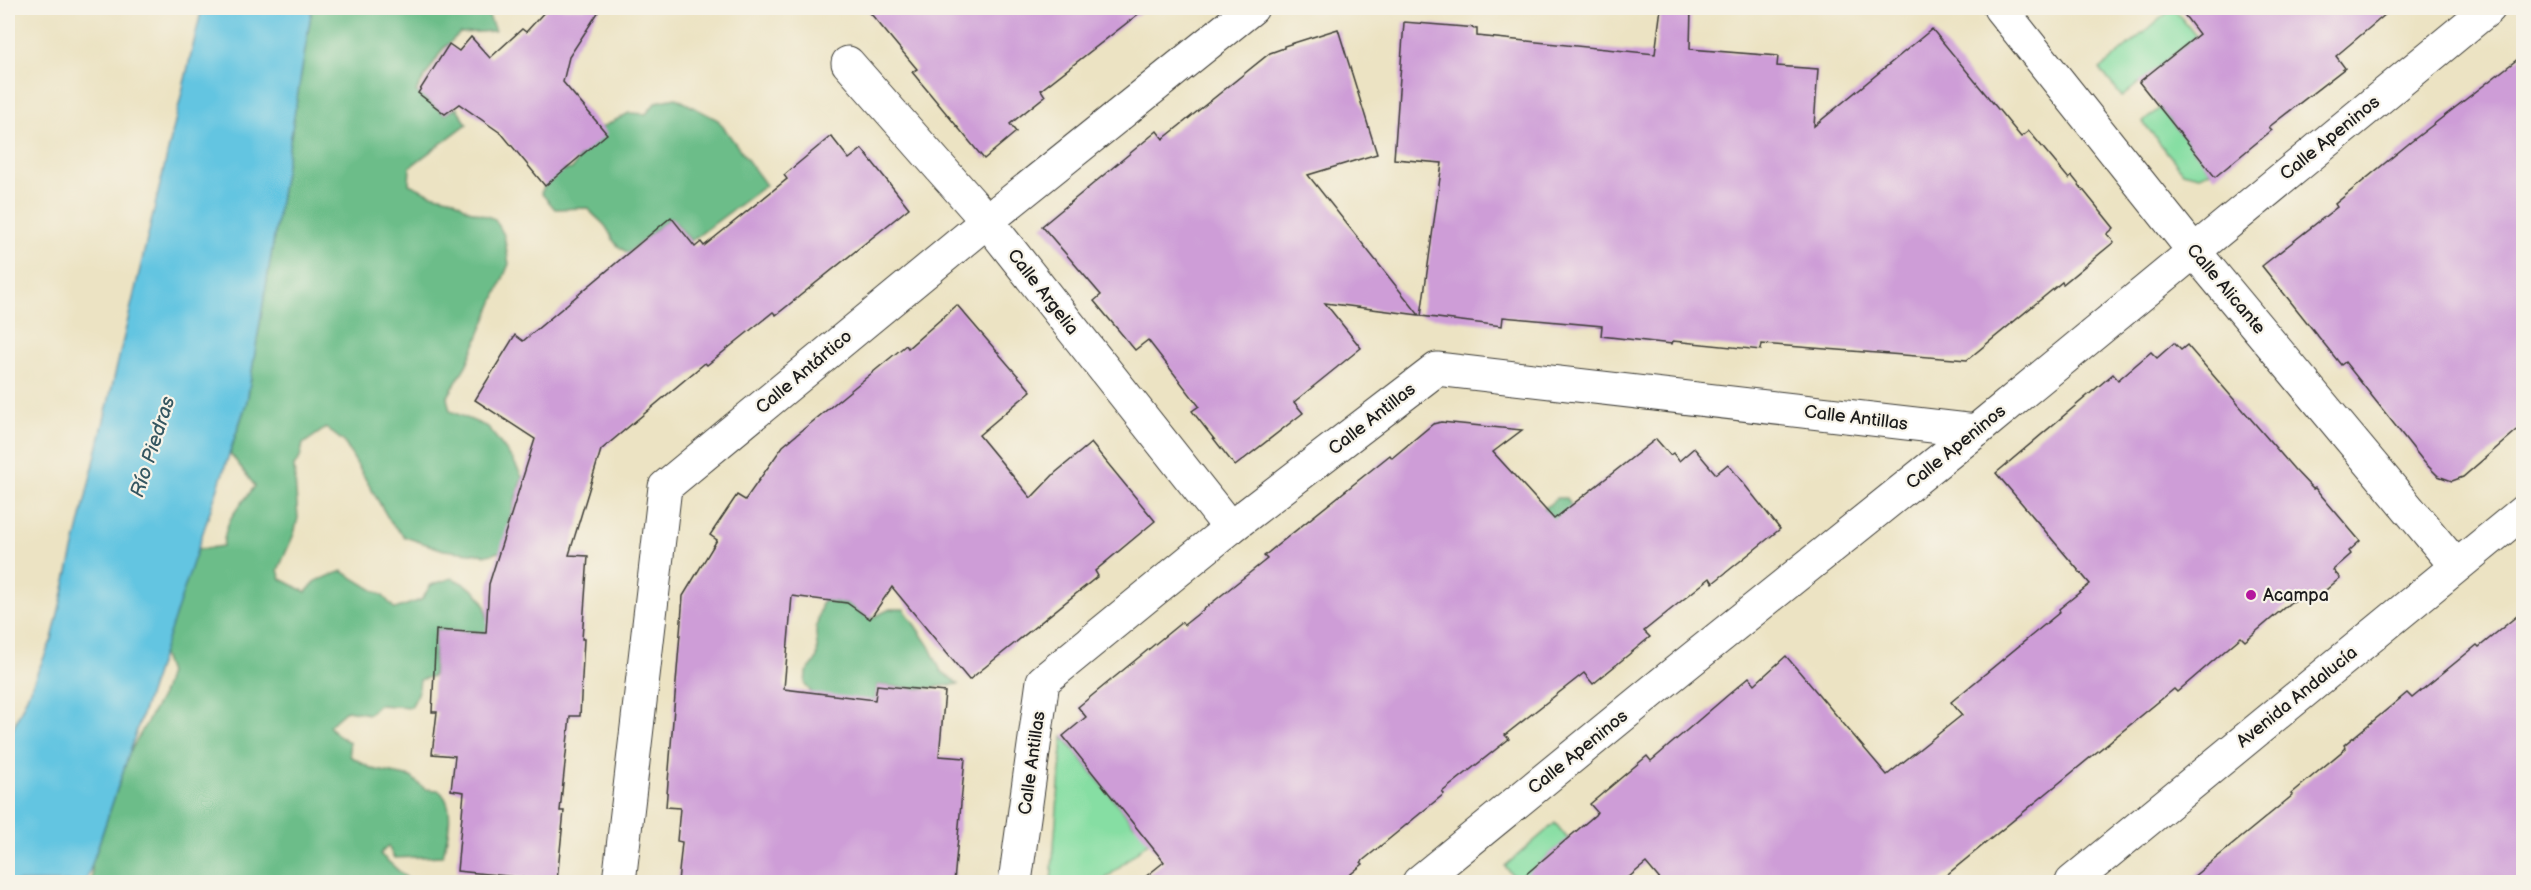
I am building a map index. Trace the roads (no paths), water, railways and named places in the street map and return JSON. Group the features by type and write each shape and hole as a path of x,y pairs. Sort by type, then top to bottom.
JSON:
{"street":[{"name":"Calle Antártico","path":"619,882 665,487 987,221 1252,8"},
{"name":"Calle Alicante","path":"2000,8 2193,250 2456,566"},
{"name":"Calle Apeninos","path":"1419,882 1976,431 2489,8"},
{"name":"Calle Argelia","path":"848,63 987,221 1230,528"},
{"name":"Calle Antillas","path":"1016,882 1043,681 1230,528 1437,369 1976,431"},
{"name":"Avenida Andalucía","path":"2072,882 2523,511"}],"water":[{"name":"Río Piedras","path":"202,8 312,8 247,401 86,882 8,882 8,740 52,639"}],"place":[{"name":"Acampa","path":"2251,595"}]}
